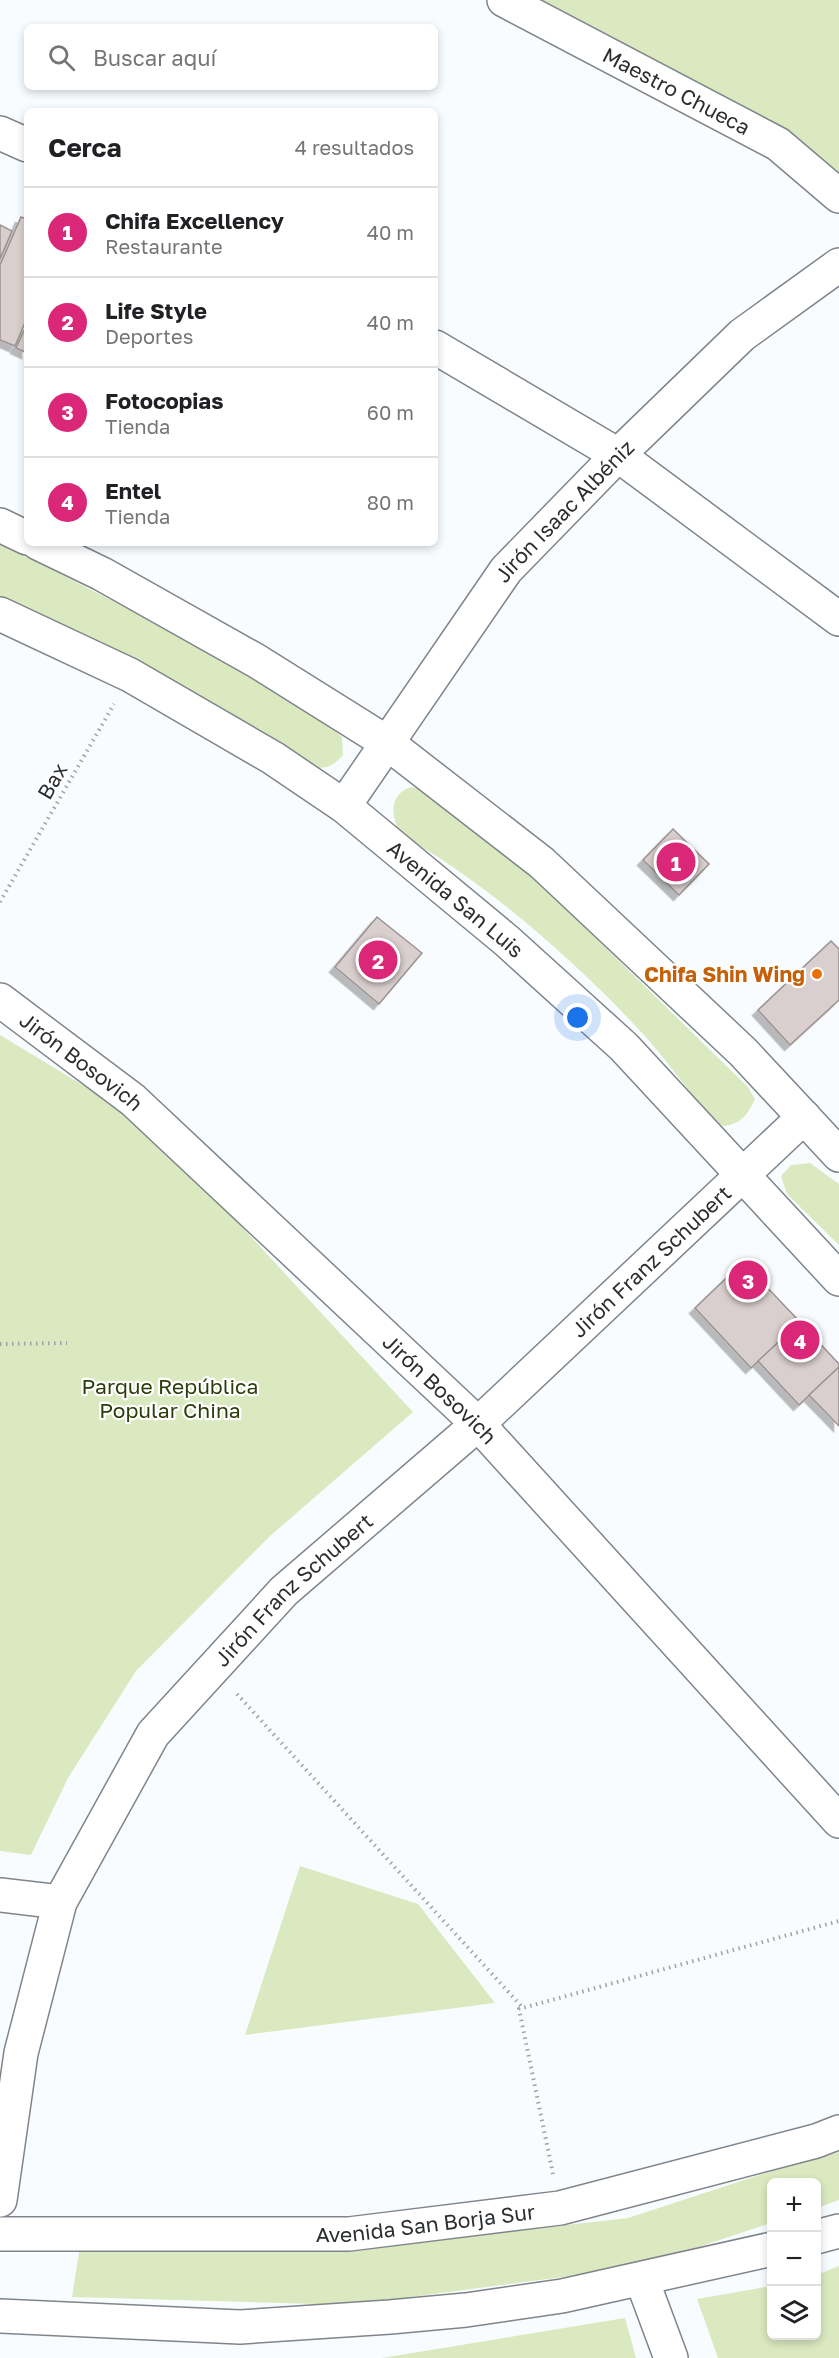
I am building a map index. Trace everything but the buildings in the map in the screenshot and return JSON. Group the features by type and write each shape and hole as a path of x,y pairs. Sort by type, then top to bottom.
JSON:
{"street":[{"name":"Maestro Chueca","path":"518,4 778,144 839,196"},
{"path":"0,133 24,144"},
{"name":"Jirón Isaac Albéniz","path":"344,806 506,570 618,455 742,335 839,265"},
{"path":"438,349 618,455 839,619"},
{"path":"0,525 24,537"},
{"path":"44,546 102,574 255,660 386,742 542,863 743,1052 839,1155"},
{"name":"Avenida San Luis","path":"0,614 130,675 273,758 344,806 507,941 616,1039 839,1279"},
{"name":"Jirón Bosovich","path":"0,1000 133,1100 478,1424 839,1821"},
{"name":"Jirón Franz Schubert","path":"0,2200 21,2053 60,1902 153,1734 284,1591 478,1424 804,1117"},
{"path":"0,1895 60,1902"},
{"name":"Avenida San Borja Sur","path":"0,2234 349,2234 560,2208 816,2141 839,2132"},
{"path":"821,2236 839,2231"},
{"path":"0,2316 240,2327 466,2310 562,2296 642,2280 767,2250"},
{"path":"642,2280 671,2358"}],"path":[{"name":"Bax","path":"0,902 130,675"},
{"path":"0,1344 67,1343"},
{"path":"213,1668 524,2008"},
{"path":"560,2208 519,2009 839,1921"}],"green space":[{"path":"536,0 839,0 839,180"},
{"path":"0,544 69,578 265,683 305,708 342,737 343,755 330,766 313,767 226,710 93,639 0,598"},
{"path":"411,787 422,790 527,871 748,1087 755,1099 743,1118 722,1126 694,1097 651,1043 566,957 501,902 467,877 401,835 395,821 395,801 398,795"},
{"name":"Parque República Popular China","path":"0,1035 119,1107 228,1212 413,1412 269,1537 136,1671 68,1778 31,1855 0,1851"},
{"path":"810,1163 839,1184 839,1245 787,1194 781,1176 791,1165"},
{"path":"300,1866 418,1904 495,2003 245,2035"},
{"path":"839,2149 839,2200 821,2207 821,2178 767,2178 767,2224 638,2267 350,2305 72,2297 79,2252 350,2250 628,2218"},
{"path":"839,2266 839,2358 718,2358 697,2299 767,2287 767,2340 821,2340 821,2273"},
{"path":"625,2318 636,2358 382,2358"}],"place":[{"name":"Chifa Excellency","path":"676,862"},
{"name":"Life Style","path":"378,960"},
{"name":"Chifa Shin Wing","path":"817,974"},
{"name":"Fotocopias","path":"748,1280"},
{"name":"Entel","path":"800,1340"}]}
